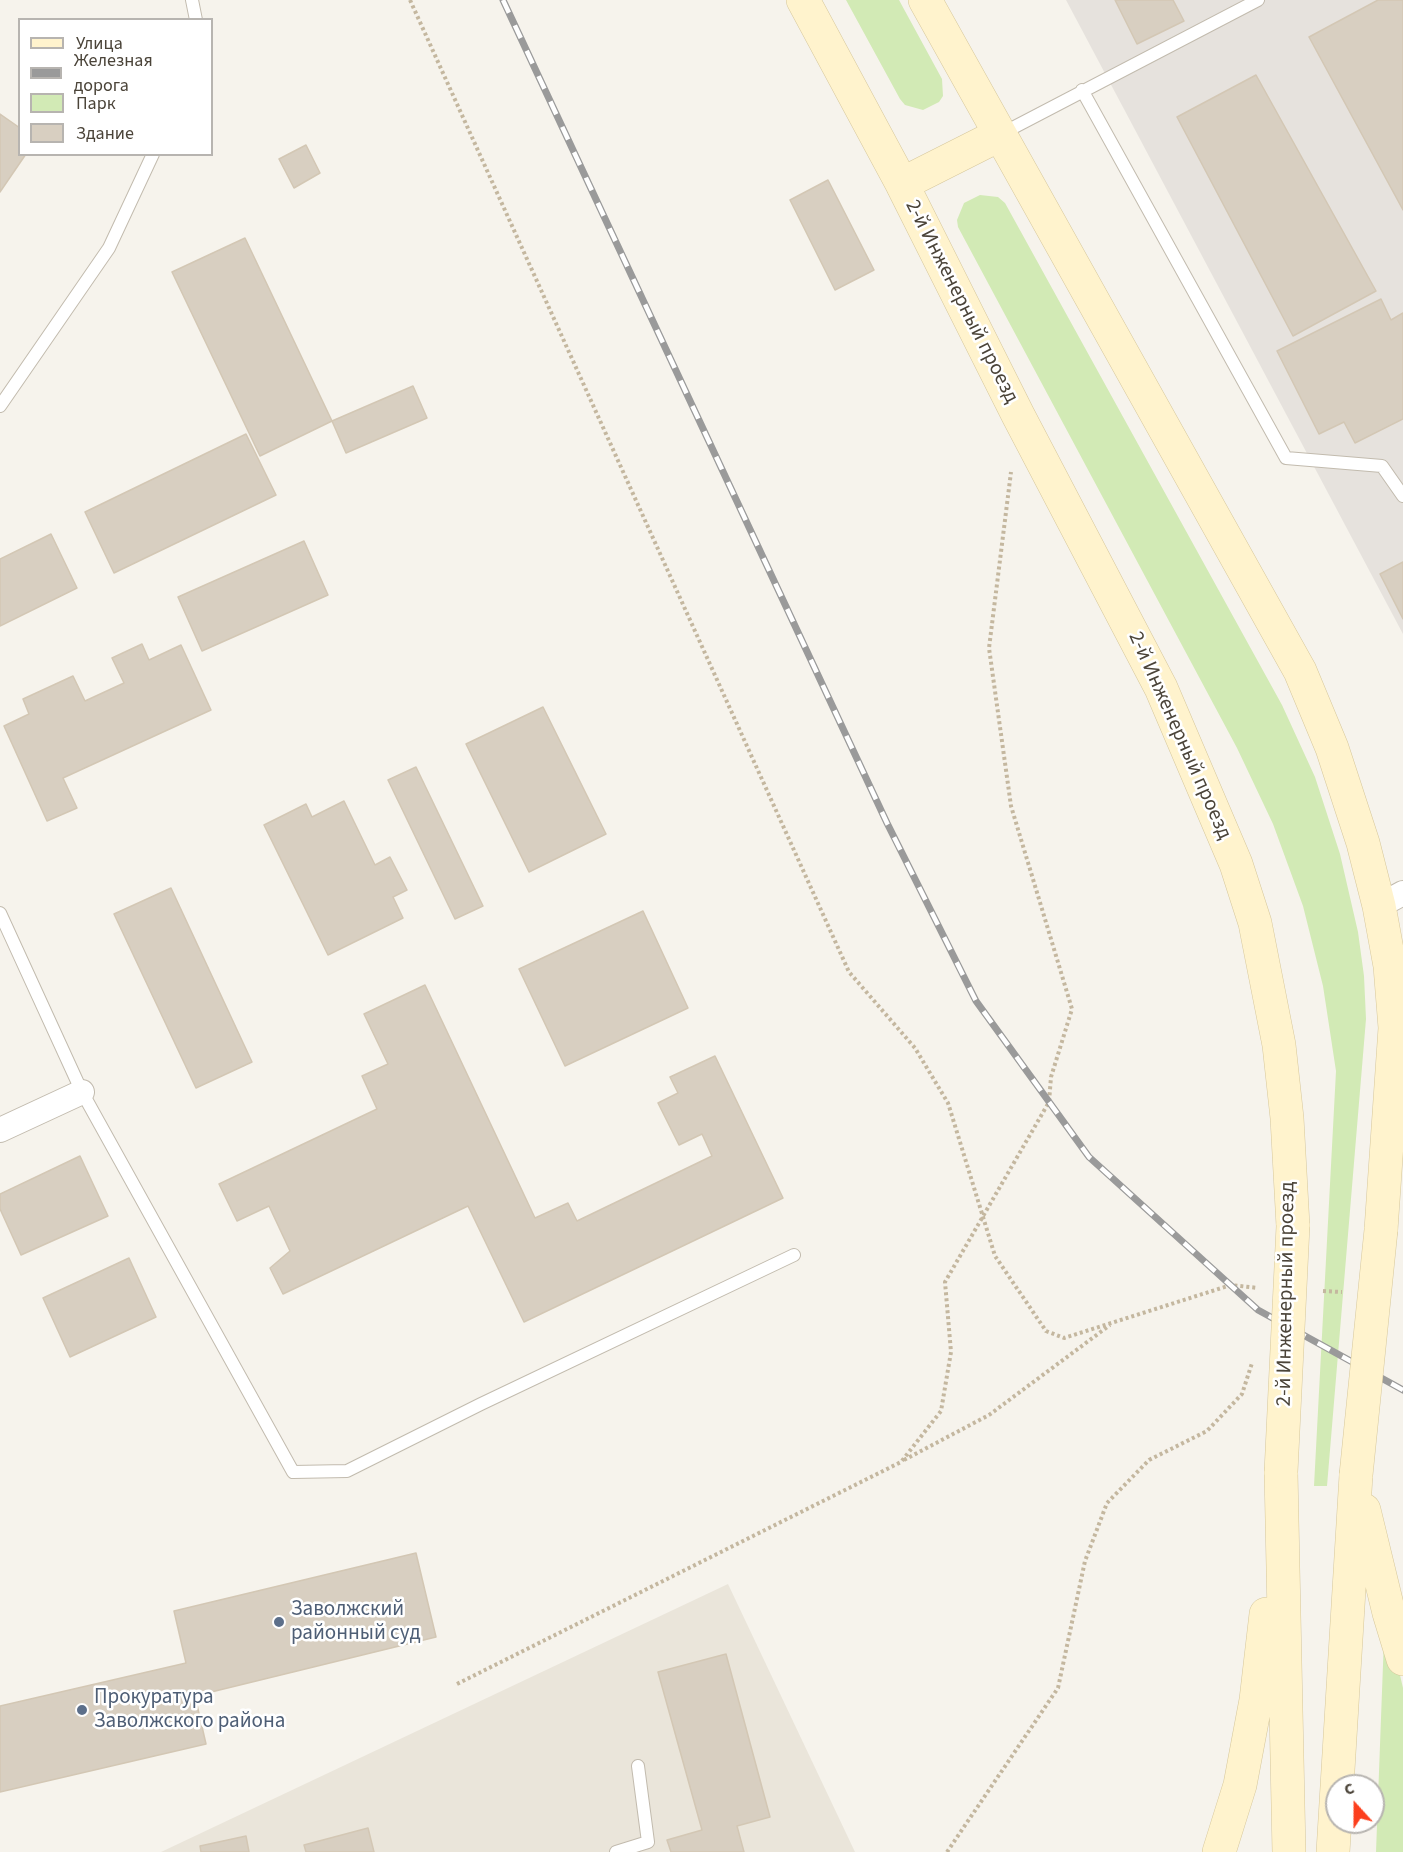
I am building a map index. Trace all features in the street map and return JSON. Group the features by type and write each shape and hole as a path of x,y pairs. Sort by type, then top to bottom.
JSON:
{"main road":[{"name":"2-й Инженерный проезд","path":"803,0 902,184 1018,415 1161,688 1236,864 1255,923 1279,1045 1287,1118 1293,1226 1281,1472 1289,1852"},
{"path":"926,0 999,135 1300,671 1332,748 1363,843 1391,900 1390,966 1395,1028 1381,1230 1356,1475 1333,1852"},
{"path":"902,184 999,135"},
{"path":"1356,1475 1389,1612 1403,1659"},
{"path":"1219,1852 1240,1785 1256,1700 1267,1610 1282,1558"}],"street":[{"path":"0,1130 82,1092"}],"lane":[{"path":"192,0 196,18"},
{"path":"999,135 1258,0"},
{"path":"1082,90 1286,458 1382,466 1403,496"},
{"path":"0,406 109,248 152,156"},
{"path":"0,913 82,1092 294,1472 347,1472 492,1399 794,1255"},
{"path":"616,1852 648,1842 638,1767"}],"path":[{"path":"410,0 849,972 915,1048 948,1103 995,1256 1046,1331 1064,1338 1231,1285 1261,1288"},
{"path":"900,1462 941,1411 951,1352 945,1282 984,1220 1050,1102 1051,1077 1072,1009 1011,806 989,648 1018,415"},
{"path":"1315,1291 1348,1292"},
{"path":"457,1684 989,1415 1114,1323"},
{"path":"947,1852 1058,1688 1085,1561 1107,1503 1149,1460 1207,1431 1242,1394 1252,1360"}],"shaded area":[{"path":"1066,0 1403,0 1403,634"},
{"path":"728,1584 855,1852 161,1852"}],"green space":[{"path":"846,0 899,0 942,79 943,96 939,102 923,110 905,105"},
{"path":"980,195 998,197 1005,203 1282,705 1315,777 1340,854 1358,932 1364,976 1366,1019 1327,1486 1314,1486 1336,1071 1323,986 1303,906 1273,824 1237,748 958,227 957,220 964,203"},
{"path":"1385,1611 1403,1688 1403,1852 1376,1852 1377,1834 1385,1834 1385,1774 1379,1774"}],"building":[{"path":"1115,0 1173,0 1184,21 1137,44"},
{"path":"1378,0 1403,0 1403,210 1309,37"},
{"path":"1256,75 1376,291 1293,336 1177,117"},
{"path":"0,114 18,127 18,156 25,156 0,192"},
{"path":"306,145 320,173 294,188 279,159"},
{"path":"828,180 874,270 835,290 790,200"},
{"path":"245,238 332,421 260,456 172,272"},
{"path":"1381,299 1391,320 1403,313 1403,419 1355,443 1344,422 1319,434 1277,351"},
{"path":"413,386 427,418 346,453 332,421"},
{"path":"246,434 276,495 114,573 85,512"},
{"path":"51,534 77,588 0,626 0,559"},
{"path":"304,541 328,595 202,651 178,597"},
{"path":"1403,562 1403,619 1380,574"},
{"path":"142,644 149,660 181,645 211,710 63,778 77,808 47,821 4,726 29,714 23,699 73,676 85,701 124,683 112,658"},
{"path":"543,707 606,834 529,872 466,744"},
{"path":"416,767 483,906 455,919 388,780"},
{"path":"344,801 375,865 390,857 407,890 393,897 403,918 328,955 264,825 306,804 312,817"},
{"path":"171,888 252,1062 196,1088 114,914"},
{"path":"643,911 688,1008 565,1066 519,969"},
{"path":"425,985 535,1218 568,1203 577,1221 712,1156 702,1134 679,1145 658,1103 678,1093 670,1077 715,1056 783,1198 524,1322 468,1206 283,1294 270,1268 290,1251 269,1206 237,1221 219,1184 377,1109 362,1076 388,1064 364,1014"},
{"path":"80,1156 108,1216 21,1255 0,1209 0,1194"},
{"path":"129,1258 156,1317 70,1357 43,1298"},
{"path":"416,1553 436,1637 195,1696 206,1744 0,1792 0,1706 186,1663 174,1611"},
{"path":"726,1654 770,1817 737,1826 744,1852 671,1852 667,1840 702,1830 658,1672"},
{"path":"368,1828 374,1852 306,1852 304,1845"},
{"path":"246,1836 249,1852 201,1852 200,1846"}],"railway":[{"path":"503,0 887,823 976,1001 1089,1157 1258,1310 1403,1390"}],"place":[{"name":"Заволжский районный суд","path":"279,1622"},
{"name":"Прокуратура Заволжского района","path":"82,1710"}]}
